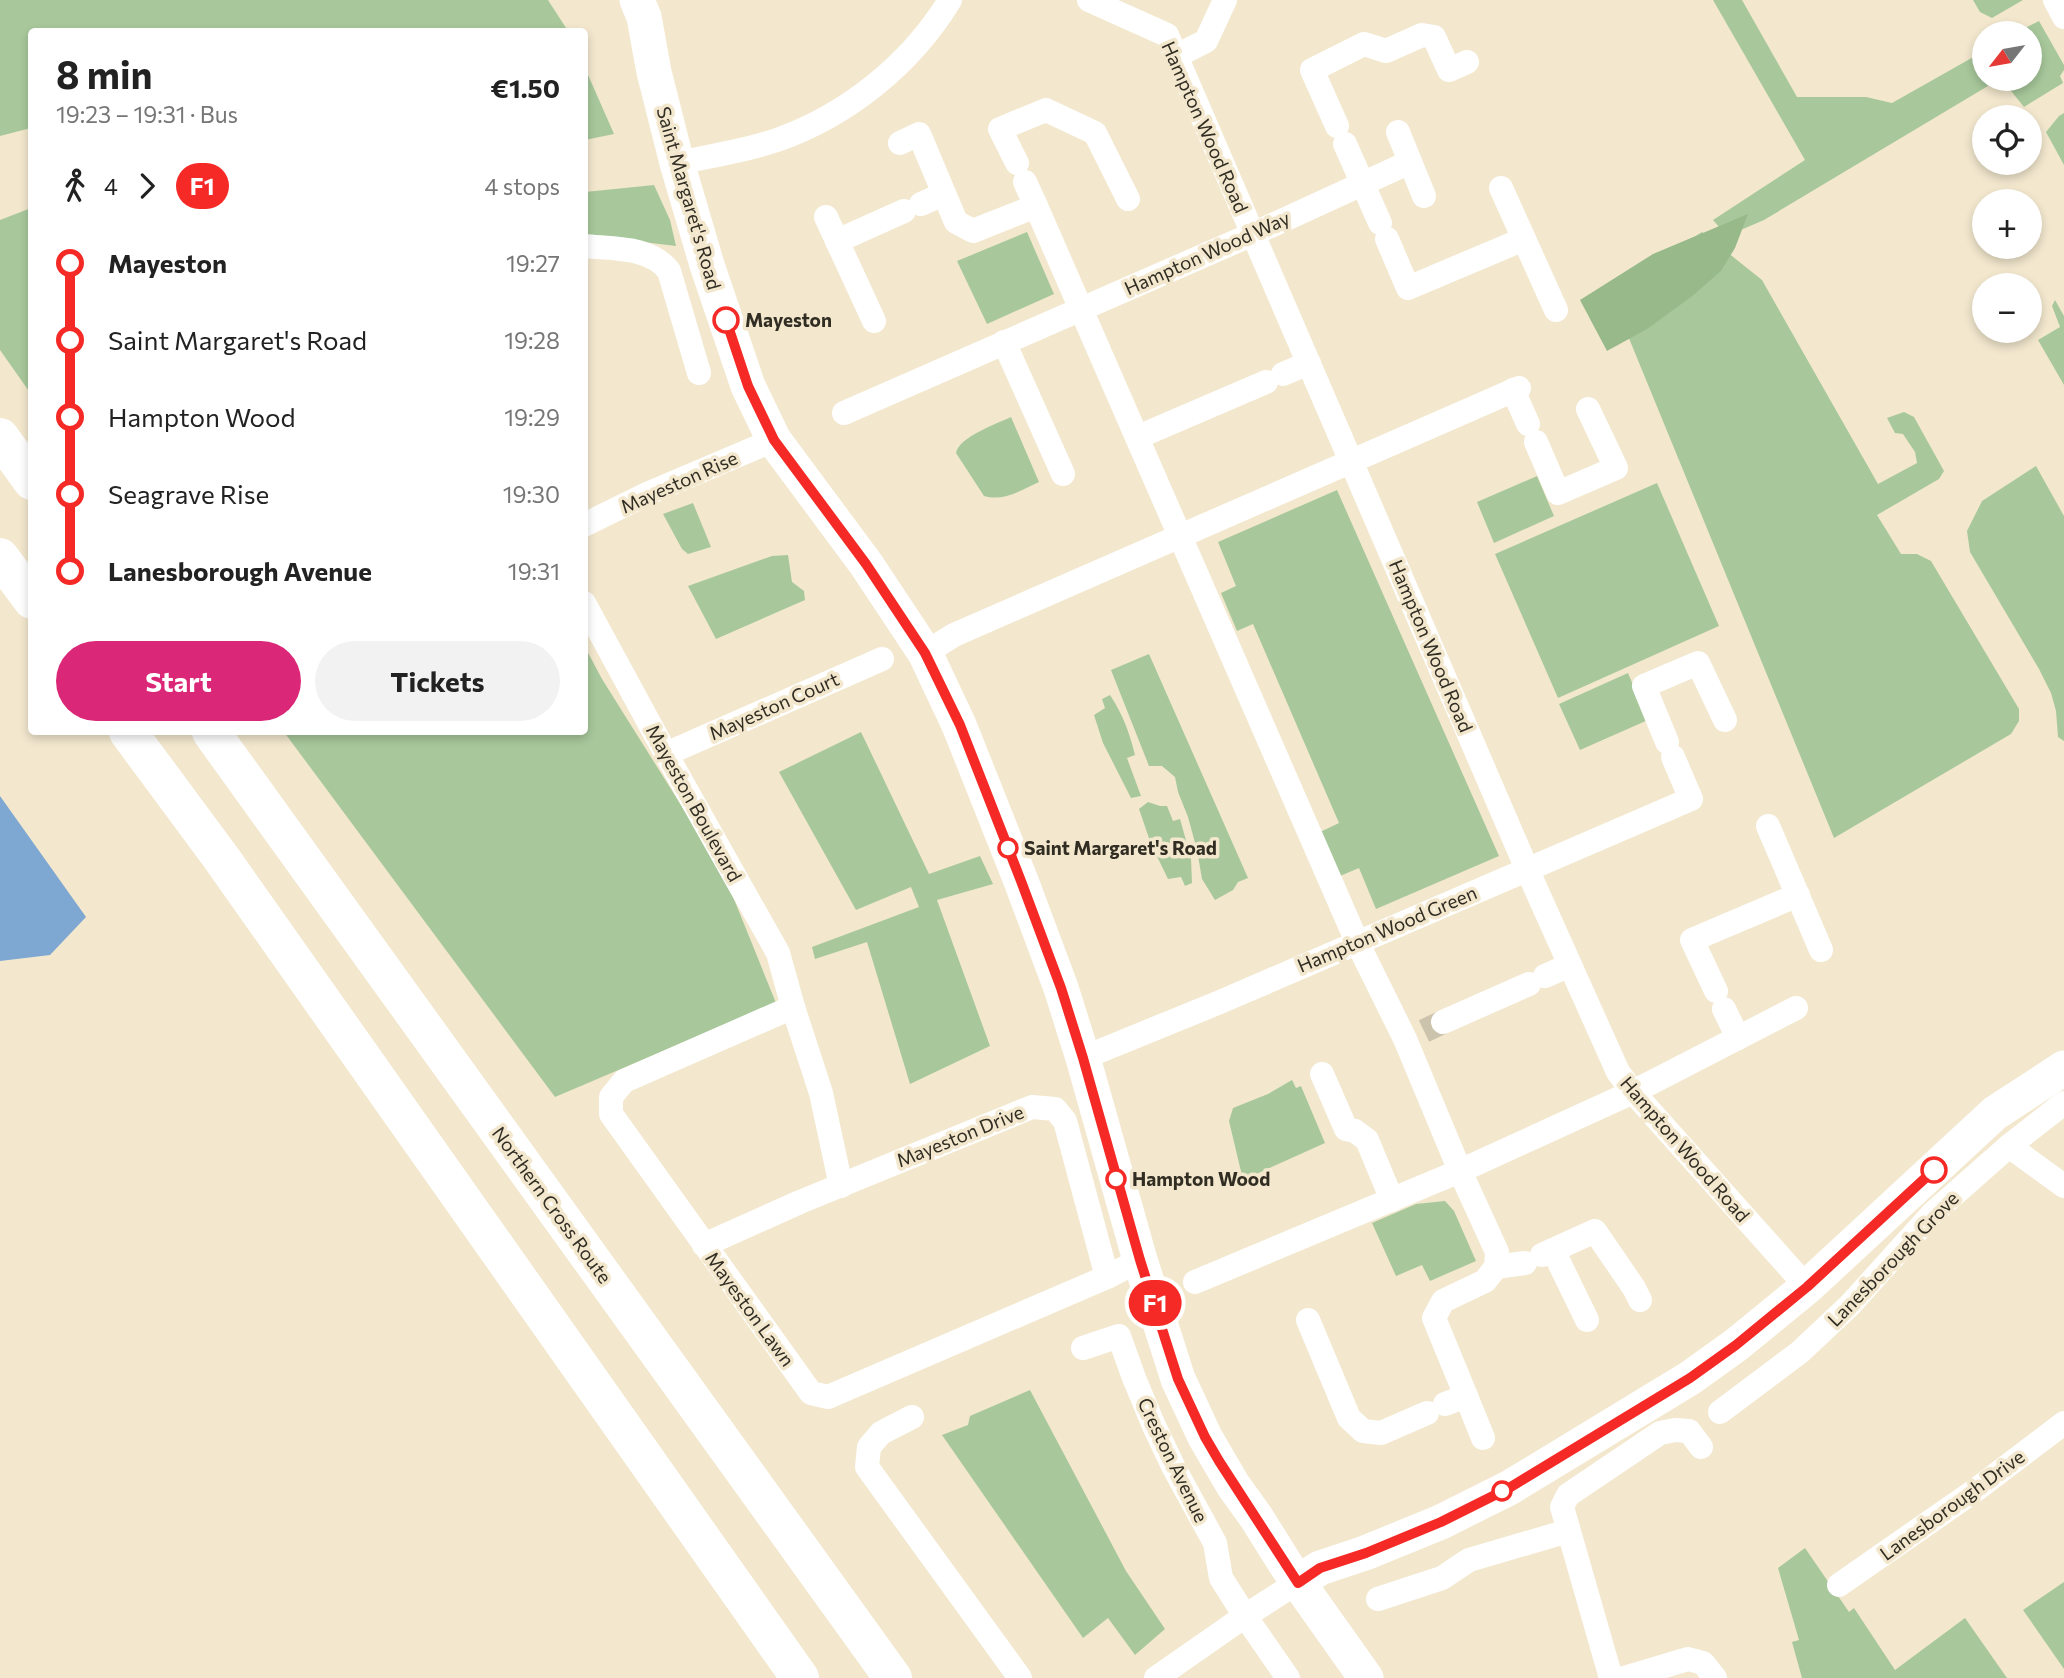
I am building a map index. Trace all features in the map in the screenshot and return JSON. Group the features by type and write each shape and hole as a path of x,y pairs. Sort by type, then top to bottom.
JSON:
{"highway":[{"path":"0,437 28,476"},
{"path":"0,557 28,595"},
{"path":"130,735 222,859 800,1678"},
{"name":"Northern Cross Route","path":"213,735 894,1678"}],"main road":[{"name":"Saint Margaret's Road","path":"614,0 654,72"},
{"name":"Saint Margaret's Road","path":"636,0 644,18 654,72 677,163 748,386 774,440 866,564 925,653 960,725 1061,988 1140,1260 1178,1379 1205,1437 1233,1485 1366,1678"},
{"path":"1298,1583 1320,1568 1366,1553 1441,1522 1509,1488 1690,1378 1736,1345 1807,1287 1995,1113 2064,1068"}],"street":[{"path":"677,163 776,140 812,125 856,100 898,66 935,25 950,0"},
{"name":"Hampton Wood Road","path":"1088,0 1167,35 1527,869 1618,1072 1807,1287"},
{"path":"1176,56 1206,41 1225,0"},
{"path":"2055,0 2064,17"},
{"path":"1467,62 1449,71 1434,37 1422,35 1386,51 1364,44 1312,71 1408,288 1524,239"},
{"path":"1128,199 1095,132 1046,110 1000,129 1082,308 1357,942 1424,1031 1460,1171 1497,1252 1496,1267 1485,1281 1443,1301 1434,1318 1446,1404 1483,1438"},
{"path":"1398,132 1424,196"},
{"path":"900,143 919,134 923,203"},
{"name":"Hampton Wood Way","path":"844,414 1410,162"},
{"path":"1501,188 1556,310"},
{"path":"923,203 973,231 1036,206"},
{"path":"837,241 923,203"},
{"path":"826,216 874,321"},
{"path":"588,246 646,253 661,260 669,271 699,373"},
{"path":"1004,342 1063,474"},
{"path":"1138,437 1309,363"},
{"path":"925,653 954,635 1516,389 1558,493 1616,468 1588,409"},
{"name":"Mayeston Rise","path":"588,523 774,440"},
{"name":"Mayeston Boulevard","path":"588,610 778,953 821,1093 841,1186"},
{"name":"Mayeston Court","path":"666,754 882,659"},
{"name":"Hampton Wood Green","path":"1083,1058 1220,1002 1691,799 1644,686 1698,663 1726,720"},
{"path":"1768,826 1821,950"},
{"path":"1738,1038 1692,940 1798,895"},
{"path":"1424,1031 1570,965"},
{"name":"Mayeston Lawn","path":"793,1007 625,1081 611,1097 611,1114 811,1393 828,1397 1107,1277 1140,1260"},
{"path":"1195,1282 1460,1171 1633,1092 1796,1008"},
{"path":"1322,1074 1346,1129 1355,1131 1367,1140 1392,1200"},
{"name":"Lanesborough Grove","path":"1726,1398 1800,1352 1850,1305 1933,1213 2009,1146 2064,1103"},
{"name":"Mayeston Drive","path":"704,1245 1032,1107 1055,1109 1065,1121 1107,1277"},
{"path":"2009,1146 2064,1186"},
{"path":"1496,1267 1540,1256 1595,1231 1640,1300"},
{"path":"1540,1256 1587,1320"},
{"path":"1308,1320 1349,1418 1363,1431 1381,1433 1446,1404"},
{"name":"Creston Avenue","path":"1083,1349 1119,1336 1154,1426 1216,1543 1221,1578 1245,1616"},
{"path":"912,1416 881,1433 869,1447 867,1467 1020,1678"},
{"name":"Lanesborough Drive","path":"1839,1585 1978,1489 2064,1423"},
{"path":"1611,1678 1562,1507 1568,1495 1660,1433 1689,1431 1701,1447"},
{"path":"1378,1598 1442,1578 1469,1560 1568,1531"},
{"path":"1156,1678 1298,1583"},
{"path":"1245,1616 1288,1678"},
{"path":"1624,1678 1688,1659 1703,1662 1715,1678"}],"green space":[{"path":"0,0 548,0 566,28 28,28 28,129 0,136"},
{"path":"1713,0 1742,0 1797,97 1866,97 1892,103 1972,58 1972,91 1980,91 1764,220 1727,236 1713,220 1805,160"},
{"path":"1973,0 2023,0 1992,18 1980,12"},
{"path":"2042,26 2064,65 2060,76 2063,83 2027,105 2022,105 2011,91 2042,91"},
{"path":"588,75 614,134 588,139"},
{"path":"2064,113 2064,165 2046,132"},
{"path":"654,185 670,220 676,246 588,235 588,192"},
{"path":"28,209 28,390 0,350 0,220"},
{"path":"1748,214 1735,248 1721,271 1647,329 1607,351 1580,300 1653,254"},
{"path":"1027,232 1054,294 987,324 957,261"},
{"path":"1702,232 1762,280 1878,484 1917,463 1915,452 1903,434 1895,433 1887,418 1904,412 1914,417 1944,471 1939,479 1877,515 1901,554 1917,554 1931,561 2019,709 2019,721 2011,734 1834,838 1610,292"},
{"path":"2055,300 2064,316 2064,385 2040,343 2042,338 2060,327 2052,306"},
{"path":"1011,417 1039,482 1005,496 984,496 956,453 971,436"},
{"path":"2036,466 2064,516 2064,741 2058,737 2056,711 2051,693 1970,552 1967,531 1982,501"},
{"path":"1537,476 1554,516 1494,543 1477,502"},
{"path":"1657,483 1719,626 1558,698 1495,554"},
{"path":"1337,490 1499,856 1376,909 1359,868 1340,876 1320,832 1339,823 1253,624 1237,631 1221,593 1236,586 1218,542"},
{"path":"693,503 711,547 688,554 682,549 663,514"},
{"path":"788,555 792,582 804,591 805,600 716,639 688,586 772,556"},
{"path":"588,653 723,872 776,1003 555,1097 286,735 588,735"},
{"path":"1149,654 1248,878 1238,882 1233,890 1215,900 1202,879 1197,850 1175,777 1162,766 1149,766 1111,670"},
{"path":"1628,673 1648,720 1580,750 1559,704"},
{"path":"1110,695 1130,738 1135,755 1127,758 1141,796 1131,798 1103,743 1094,715 1105,708 1102,699"},
{"path":"861,732 929,874 980,856 993,884 937,900 990,1046 910,1084 867,942 815,959 812,947 919,907 911,887 856,910 779,772"},
{"path":"1148,802 1167,806 1173,821 1180,819 1191,858 1192,883 1185,886 1181,877 1168,879 1151,844 1139,809"},
{"path":"1292,1080 1296,1088 1301,1086 1325,1143 1243,1180 1229,1121 1233,1108 1268,1094"},
{"path":"1445,1201 1454,1211 1476,1261 1430,1281 1422,1265 1396,1276 1372,1223 1416,1204"},
{"path":"1030,1390 1126,1571 1165,1629 1135,1655 1108,1618 1083,1638 942,1435 968,1425 970,1416"},
{"path":"1805,1548 1849,1612 1854,1608 1895,1670 1965,1618 2007,1678 1802,1678 1792,1642 1799,1640 1778,1568"},
{"path":"2064,1582 2064,1669 2023,1610"}],"water":[{"path":"0,796 86,917 50,955 0,961"}],"tunnel":[{"path":"1424,1031 1443,1022"}],"bus line":[{"name":"F1","path":"726,320 748,386 774,440 866,564 925,653 960,725 1061,988 1140,1260 1178,1379 1205,1437 1233,1485 1298,1583 1320,1568 1366,1553 1441,1522 1509,1488 1690,1378 1736,1345 1807,1287 1934,1170"}],"place":[{"name":"Mayeston","path":"726,320"},
{"name":"Saint Margaret's Road","path":"1008,848"},
{"name":"Hampton Wood","path":"1116,1179"}]}
